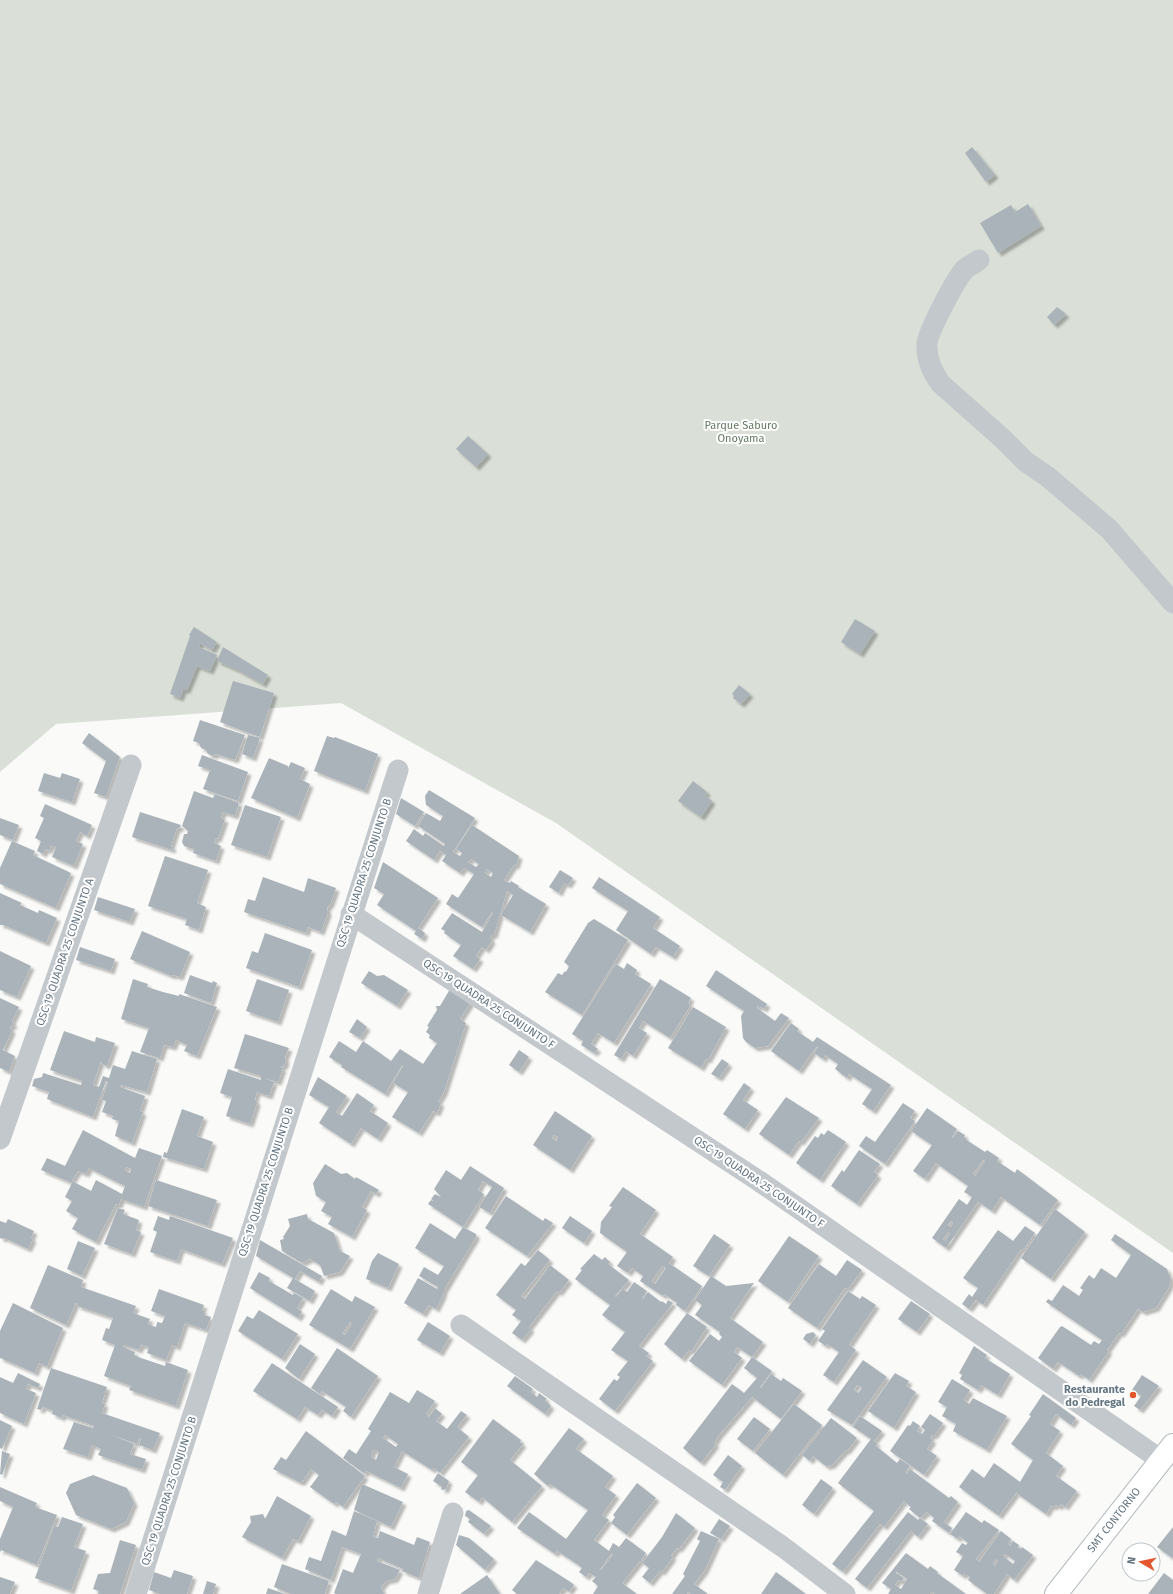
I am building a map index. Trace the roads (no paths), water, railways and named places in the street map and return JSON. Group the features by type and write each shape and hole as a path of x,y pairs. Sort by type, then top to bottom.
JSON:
{"street":[{"path":"979,260 965,269 931,329 927,343 928,358 934,375 941,384 1003,439 1026,462 1048,477 1109,529 1173,603"},
{"name":"QSC 19 QUADRA 25 CONJUNTO A","path":"0,1139 130,765"},
{"name":"QSC 19 QUADRA 25 CONJUNTO B","path":"136,1594 398,770"},
{"name":"QSC 19 QUADRA 25 CONJUNTO F","path":"351,914 759,1181 1167,1453"},
{"path":"461,1325 783,1547 845,1594"},
{"name":"SMT CONTORNO","path":"1056,1594 1167,1453"},
{"path":"428,1594 453,1513"}],"place":[{"name":"Restaurante do Pedregal","path":"1133,1395"}],"park label":[{"name":"Parque Saburo Onoyama","path":"741,431"}]}
